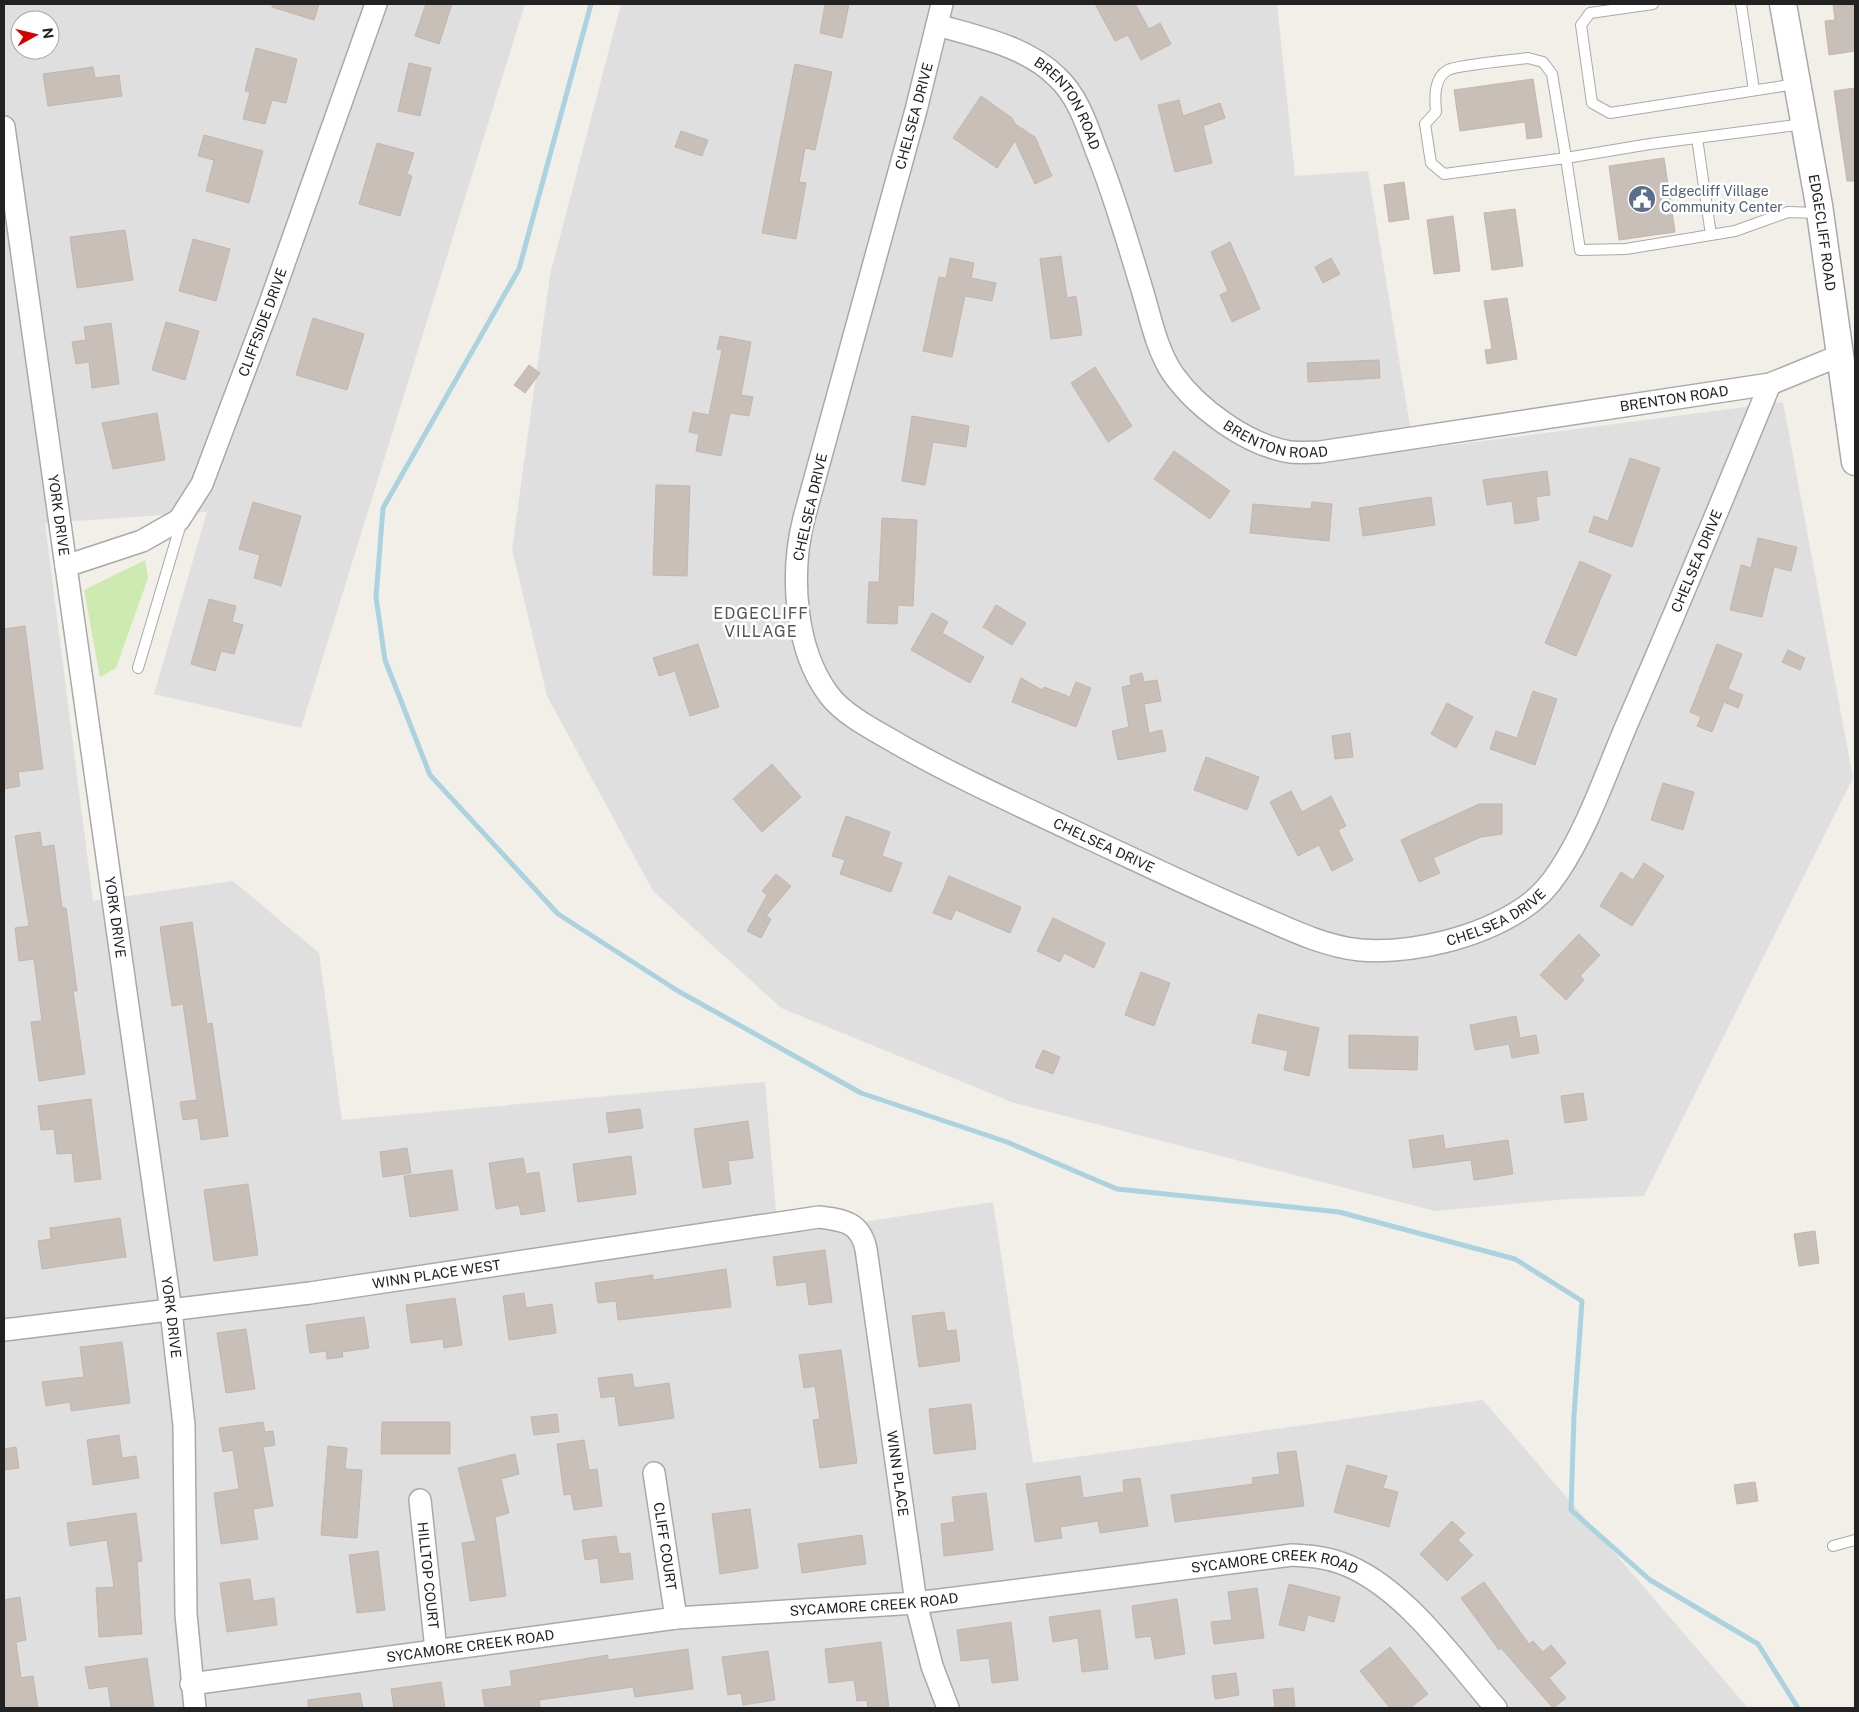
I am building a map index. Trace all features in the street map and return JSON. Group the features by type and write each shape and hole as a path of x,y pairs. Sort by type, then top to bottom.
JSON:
{"street":[{"name":"CLIFFSIDE DRIVE","path":"66,566 142,541 183,516 202,484 270,303 376,4"},
{"name":"CHELSEA DRIVE","path":"942,4 797,551 795,579 802,626 812,665 828,694 838,704 885,736 939,768 1211,896 1310,938 1360,950 1408,948 1455,939 1482,930 1523,908 1546,888 1560,870 1581,829 1669,628 1770,384"},
{"name":"EDGECLIFF ROAD","path":"1783,4 1820,213 1855,462"},
{"name":"BRENTON ROAD","path":"937,25 991,41 1023,54 1045,66 1070,92 1086,125 1110,186 1156,336 1173,374 1203,408 1230,428 1262,442 1290,452 1320,452 1770,384 1841,355"},
{"name":"YORK DRIVE","path":"4,127 171,1311 184,1424 186,1614 194,1708"},
{"name":"WINN PLACE WEST","path":"4,1330 320,1292 819,1218 849,1222 863,1236"},
{"name":"WINN PLACE","path":"863,1236 916,1603 932,1666 948,1708"},
{"name":"CLIFF COURT","path":"654,1473 676,1618"},
{"name":"HILLTOP COURT","path":"420,1500 436,1650"},
{"name":"SYCAMORE CREEK ROAD","path":"191,1684 676,1618 916,1603 1292,1555 1321,1557 1342,1563 1365,1574 1393,1593 1492,1707"}],"lane":[{"path":"1653,4 1590,12 1581,25 1592,103 1610,112 1798,84"},
{"path":"1741,4 1754,90"},
{"path":"1805,124 1697,138 1566,158 1444,174 1431,163 1425,124 1436,112 1435,100 1438,81 1448,70 1528,58 1543,62 1552,74 1566,158 1580,250 1626,249 1735,231 1788,212 1820,213"},
{"path":"1697,138 1711,235"},
{"path":"138,668 183,516"},
{"path":"1833,1546 1855,1540"}],"shaded area":[{"path":"4,4 525,4 301,728 154,694 207,512 45,523 93,901 233,881 319,953 342,1120 765,1082 778,1235 993,1202 1033,1463 1483,1400 1748,1708 4,1708"},
{"path":"621,4 1277,4 1295,176 1368,171 1414,450 1783,402 1853,778 1644,1196 1569,1199 1435,1211 1014,1103 781,1008 653,891 547,696 512,549 550,275"}],"green space":[{"path":"145,560 148,578 116,668 100,677 84,590"}],"building":[{"path":"272,4 319,4 314,20 272,7"},
{"path":"426,4 452,4 439,44 415,36"},
{"path":"825,4 849,4 842,38 820,33"},
{"path":"1095,4 1135,4 1149,29 1160,23 1171,44 1141,60 1128,35 1115,41"},
{"path":"1833,4 1855,4 1855,51 1829,55 1825,21 1835,20"},
{"path":"256,48 297,59 286,103 272,100 265,124 243,119 250,92 245,91"},
{"path":"409,63 431,68 420,116 398,111"},
{"path":"795,64 832,72 815,150 805,148 799,182 806,183 796,239 762,233"},
{"path":"93,67 95,78 119,75 122,96 48,106 43,74"},
{"path":"1533,79 1542,137 1527,139 1525,122 1460,131 1454,90"},
{"path":"1855,88 1855,181 1847,181 1834,91"},
{"path":"981,96 1012,118 1015,124 1035,137 1052,176 1035,184 1015,141 997,168 953,138"},
{"path":"1179,100 1183,116 1220,103 1225,118 1203,126 1212,163 1175,172 1158,105"},
{"path":"681,131 708,140 702,156 675,147"},
{"path":"204,135 263,151 249,203 206,191 214,160 198,156"},
{"path":"377,143 414,153 407,174 412,176 400,216 359,204"},
{"name":"Edgecliff Village Community Center","path":"1664,158 1675,232 1619,240 1609,166"},
{"path":"1404,182 1409,219 1389,222 1384,185"},
{"path":"1515,209 1523,266 1492,270 1484,213"},
{"path":"1453,216 1460,271 1434,274 1427,220"},
{"path":"125,230 133,280 77,288 70,237"},
{"path":"193,239 230,249 216,301 179,291"},
{"path":"1230,242 1260,309 1232,322 1220,295 1228,291 1211,252"},
{"path":"1061,256 1067,298 1076,296 1082,335 1051,339 1040,259"},
{"path":"950,258 974,263 971,278 996,283 992,301 965,296 952,357 923,351 939,277 946,278"},
{"path":"1331,258 1340,274 1323,283 1315,267"},
{"path":"1507,298 1517,359 1487,364 1485,350 1492,349 1484,301"},
{"path":"313,318 364,334 347,390 296,375"},
{"path":"166,322 199,331 185,380 152,370"},
{"path":"111,323 119,384 92,388 89,362 76,364 72,342 86,340 84,327"},
{"path":"720,336 751,342 741,395 753,397 749,416 730,413 721,456 696,451 699,434 689,432 693,412 709,415 722,350 717,349"},
{"path":"1379,360 1380,378 1308,382 1307,363"},
{"path":"529,365 540,373 525,393 514,385"},
{"path":"1095,367 1132,426 1108,442 1071,383"},
{"path":"157,413 165,460 113,469 102,423"},
{"path":"912,416 969,426 966,447 933,442 925,485 902,481"},
{"path":"1174,451 1230,491 1210,519 1154,479"},
{"path":"1630,458 1660,468 1632,547 1589,532 1594,516 1608,521"},
{"path":"1547,471 1550,495 1536,497 1539,520 1515,524 1512,501 1487,505 1483,480"},
{"path":"656,485 690,486 687,576 653,575"},
{"path":"1431,497 1435,525 1363,536 1359,508"},
{"path":"253,502 301,516 281,586 254,578 260,555 239,549"},
{"path":"1312,502 1332,504 1329,541 1250,533 1253,504 1311,509"},
{"path":"882,518 917,520 913,606 898,605 897,624 867,623 869,582 879,582"},
{"path":"1758,538 1797,547 1791,571 1774,567 1762,617 1730,610 1741,565 1751,568"},
{"path":"1580,561 1611,575 1576,656 1545,643"},
{"path":"209,599 236,606 232,622 243,625 234,654 221,651 215,671 191,664"},
{"path":"996,605 1026,623 1012,645 983,627"},
{"path":"932,613 948,622 942,633 984,657 970,683 911,650"},
{"path":"25,626 43,769 18,772 20,786 4,789 4,629"},
{"path":"698,644 719,707 690,716 675,671 659,676 653,658"},
{"path":"1717,644 1742,654 1728,689 1743,695 1738,708 1724,702 1712,732 1697,726 1701,717 1690,712"},
{"path":"1788,650 1805,658 1800,670 1782,662"},
{"path":"1142,673 1144,682 1157,680 1161,701 1144,704 1149,733 1162,730 1166,751 1118,760 1112,731 1129,727 1122,687 1131,685 1130,676"},
{"path":"1021,678 1042,690 1044,687 1070,697 1076,682 1091,688 1076,727 1012,702"},
{"path":"1533,691 1557,699 1535,765 1490,749 1496,731 1517,738"},
{"path":"1447,703 1473,717 1456,748 1431,734"},
{"path":"1350,733 1353,757 1335,759 1332,736"},
{"path":"1206,757 1259,777 1247,810 1194,790"},
{"path":"772,764 801,797 762,832 733,799"},
{"path":"1663,783 1694,792 1683,830 1651,820"},
{"path":"1291,791 1302,812 1331,796 1346,826 1338,830 1353,860 1332,871 1319,845 1298,856 1270,802"},
{"path":"1479,804 1502,804 1502,834 1481,837 1433,858 1440,873 1419,882 1401,840"},
{"path":"846,816 890,832 882,856 902,863 891,892 840,874 845,860 832,856"},
{"path":"40,832 42,847 54,845 62,908 66,908 77,991 73,991 85,1074 39,1081 31,1022 42,1021 34,959 19,961 15,928 29,926 15,836"},
{"path":"1644,863 1664,876 1632,926 1600,906 1621,872 1633,880"},
{"path":"776,874 791,886 766,916 771,919 761,938 747,931 767,895 762,891"},
{"path":"949,876 1021,907 1010,933 956,910 951,920 933,913"},
{"path":"1053,918 1105,943 1094,968 1064,953 1060,962 1037,951"},
{"path":"192,922 207,1024 212,1023 228,1136 201,1140 198,1118 183,1120 180,1102 197,1100 183,1004 172,1006 160,927"},
{"path":"1579,934 1600,955 1580,976 1584,980 1566,1000 1540,975"},
{"path":"1141,972 1170,983 1154,1026 1125,1015"},
{"path":"1258,1014 1319,1028 1309,1076 1284,1070 1288,1051 1252,1043"},
{"path":"1516,1016 1520,1038 1536,1035 1539,1053 1512,1058 1509,1044 1475,1050 1470,1025"},
{"path":"1349,1035 1418,1037 1417,1070 1349,1068"},
{"path":"1043,1050 1060,1057 1053,1074 1035,1067"},
{"path":"1583,1093 1587,1120 1565,1123 1561,1096"},
{"path":"91,1099 101,1179 75,1182 72,1153 57,1154 54,1129 41,1130 38,1106"},
{"path":"640,1109 643,1128 609,1133 606,1113"},
{"path":"748,1121 753,1158 728,1161 731,1184 703,1188 694,1129"},
{"path":"1443,1135 1445,1149 1508,1140 1513,1174 1474,1180 1471,1160 1413,1168 1409,1140"},
{"path":"407,1148 411,1173 383,1177 380,1152"},
{"path":"631,1156 636,1194 578,1202 573,1164"},
{"path":"523,1158 526,1174 539,1172 545,1211 521,1215 519,1205 496,1209 489,1163"},
{"path":"452,1170 458,1210 410,1217 404,1176"},
{"path":"248,1184 258,1255 214,1261 204,1190"},
{"path":"120,1218 126,1257 42,1269 38,1241 51,1239 50,1228"},
{"path":"1815,1231 1819,1263 1799,1266 1794,1234"},
{"path":"825,1250 832,1302 809,1305 806,1282 777,1286 773,1257"},
{"path":"726,1269 731,1307 618,1320 616,1301 598,1303 595,1283 653,1275 653,1280"},
{"path":"524,1293 526,1308 552,1304 556,1333 509,1340 503,1296"},
{"path":"455,1298 462,1345 444,1348 443,1339 411,1343 406,1305"},
{"path":"944,1312 947,1331 956,1330 960,1361 919,1367 912,1316"},
{"path":"364,1317 369,1348 342,1352 343,1357 327,1359 326,1351 310,1353 306,1325"},
{"path":"246,1329 255,1389 226,1393 217,1333"},
{"path":"122,1342 130,1403 71,1411 70,1402 46,1406 42,1382 84,1377 80,1347"},
{"path":"841,1350 857,1463 820,1468 813,1420 820,1419 815,1386 804,1388 799,1355"},
{"path":"632,1374 634,1388 669,1383 674,1418 619,1426 615,1396 601,1398 598,1378"},
{"path":"971,1404 976,1449 934,1454 929,1409"},
{"path":"557,1414 559,1432 534,1435 531,1417"},
{"path":"263,1422 265,1432 273,1431 275,1445 263,1447 273,1506 253,1509 258,1539 221,1544 214,1493 239,1489 233,1450 223,1452 219,1428"},
{"path":"382,1422 450,1422 450,1454 381,1454"},
{"path":"119,1435 122,1458 136,1456 139,1478 93,1485 87,1440"},
{"path":"584,1440 589,1470 597,1469 602,1506 574,1510 571,1494 564,1495 557,1444"},
{"path":"328,1446 347,1448 345,1469 362,1470 357,1538 321,1535"},
{"path":"16,1447 19,1468 4,1470 4,1449"},
{"path":"1296,1451 1304,1506 1175,1522 1171,1495 1253,1484 1252,1478 1280,1474 1277,1453"},
{"path":"515,1454 519,1474 501,1479 509,1513 495,1517 506,1596 470,1601 462,1543 476,1541 458,1468"},
{"path":"1347,1465 1387,1476 1383,1488 1398,1492 1389,1527 1334,1512"},
{"path":"1080,1476 1083,1498 1124,1492 1123,1480 1140,1478 1148,1526 1100,1533 1098,1521 1060,1527 1062,1538 1035,1542 1026,1484"},
{"path":"1755,1482 1758,1501 1737,1504 1734,1485"},
{"path":"986,1493 993,1550 944,1556 941,1524 955,1522 952,1497"},
{"path":"750,1509 758,1568 720,1574 712,1514"},
{"path":"136,1513 142,1561 137,1562 142,1634 99,1637 96,1588 114,1587 107,1540 70,1546 67,1523"},
{"path":"1452,1521 1465,1533 1458,1540 1473,1555 1447,1581 1420,1554"},
{"path":"862,1535 866,1564 802,1573 798,1544"},
{"path":"616,1536 619,1554 630,1553 633,1579 601,1583 598,1558 585,1560 582,1540"},
{"path":"378,1551 385,1610 357,1613 349,1555"},
{"path":"250,1579 253,1601 274,1598 277,1625 227,1632 220,1583"},
{"path":"1484,1582 1529,1644 1533,1641 1543,1652 1551,1645 1566,1663 1549,1678 1566,1698 1553,1708 1501,1648 1499,1650 1461,1598"},
{"path":"1289,1584 1340,1597 1334,1622 1308,1615 1304,1631 1279,1625"},
{"path":"1257,1588 1264,1638 1214,1644 1211,1622 1232,1620 1228,1592"},
{"path":"20,1597 26,1640 16,1642 21,1678 33,1676 38,1708 4,1708 4,1600"},
{"path":"1177,1599 1185,1654 1155,1659 1151,1636 1136,1638 1132,1606"},
{"path":"1100,1610 1108,1669 1082,1672 1078,1638 1053,1642 1049,1617"},
{"path":"1011,1622 1018,1680 992,1683 989,1658 961,1661 957,1630"},
{"path":"881,1642 889,1708 868,1708 867,1700 857,1701 854,1680 829,1683 825,1649"},
{"path":"1390,1647 1428,1694 1410,1708 1390,1708 1360,1671"},
{"path":"688,1649 693,1689 635,1697 633,1687 539,1700 540,1708 485,1708 482,1690 512,1686 510,1671 608,1655 608,1660"},
{"path":"768,1651 775,1700 743,1705 741,1693 728,1695 722,1657"},
{"path":"147,1658 154,1708 111,1708 108,1686 89,1689 85,1667"},
{"path":"1236,1673 1239,1695 1215,1699 1212,1676"},
{"path":"441,1682 445,1708 394,1708 391,1689"},
{"path":"1293,1688 1295,1708 1275,1708 1273,1690"},
{"path":"360,1693 363,1708 308,1708 308,1700"}],"waterway":[{"path":"591,4 519,269 383,508 376,597 385,660 430,775 558,914 678,991 861,1093 1007,1142 1117,1189 1339,1212 1515,1259 1582,1301 1574,1416 1571,1510 1650,1580 1758,1644 1798,1708"}],"place":[{"name":"Edgecliff Village Community Center","path":"1642,199"}],"district":[{"name":"EDGECLIFF VILLAGE","path":"761,622"}]}
